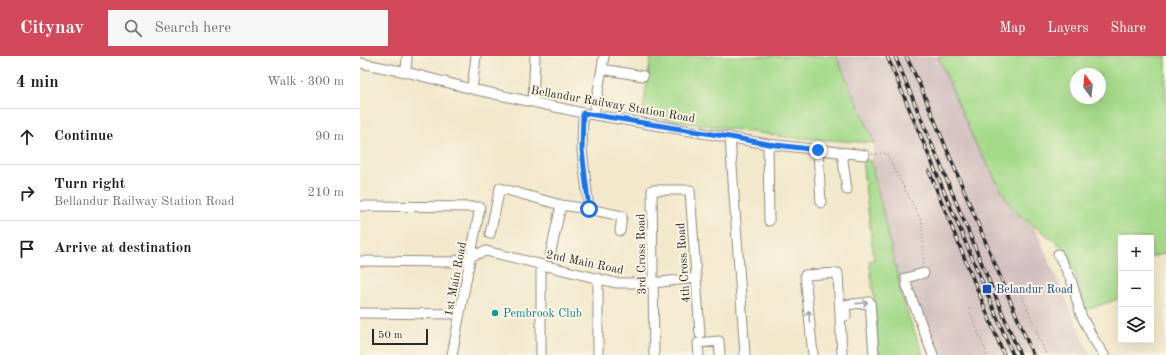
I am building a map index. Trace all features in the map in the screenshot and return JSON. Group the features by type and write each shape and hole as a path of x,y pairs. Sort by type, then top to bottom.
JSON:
{"street":[{"path":"406,72 407,56"},
{"path":"472,89 476,56"},
{"path":"533,102 535,56"},
{"path":"594,115 604,56"},
{"name":"Bellandur Railway Station Road","path":"360,63 406,72 472,89 583,113 768,144 865,155"},
{"path":"602,68 643,76"},
{"path":"583,113 582,150 589,209"},
{"path":"730,137 745,355"},
{"path":"768,144 769,221"},
{"path":"818,150 821,203"},
{"path":"842,153 847,190"},
{"path":"490,234 500,188 561,205 622,216 620,231"},
{"name":"3rd Cross Road","path":"654,355 652,190 690,190"},
{"name":"4th Cross Road","path":"690,190 700,334"},
{"path":"550,256 561,205"},
{"name":"1st Main Road","path":"360,206 480,207 452,355"},
{"name":"2nd Main Road","path":"471,255 486,251 616,283 653,283 695,278"},
{"path":"1058,254 1071,279 1081,315 1104,355"},
{"path":"360,261 452,262 471,255"},
{"path":"541,265 541,355"},
{"path":"813,355 805,275 838,273 842,355"},
{"path":"924,273 906,278 907,286 933,355"},
{"path":"598,279 598,355"},
{"path":"849,355 845,305 870,302 874,355"},
{"path":"360,313 460,314"},
{"path":"699,355 698,343 719,341 720,355"}],"path":[{"path":"865,155 886,153 922,222 924,273"},
{"path":"1021,293 1046,355"},
{"path":"969,309 988,355"}],"shaded area":[{"path":"836,56 938,56 974,141 1011,207 1034,226 1090,355 938,355 924,323 904,304 871,161 875,143"}],"green space":[{"path":"651,56 836,56 875,143 786,137 642,116"},
{"path":"938,56 1166,56 1166,253 1154,256 1154,235 1118,235 1118,299 1086,310 1074,269 1064,248 1018,214 1011,207 974,141"},
{"path":"862,160 871,161 904,304 923,355 879,355 869,261 874,260"}],"railway":[{"path":"887,56 1013,355"},
{"path":"895,56 1020,355"},
{"path":"906,56 919,83 1033,355"},
{"path":"929,171 1004,355"}],"place":[{"name":"Belandur Road","path":"987,289"},
{"name":"Pembrook Club","path":"495,313"}],"route":[{"path":"589,209 582,150 583,113 768,144 818,150"}]}
